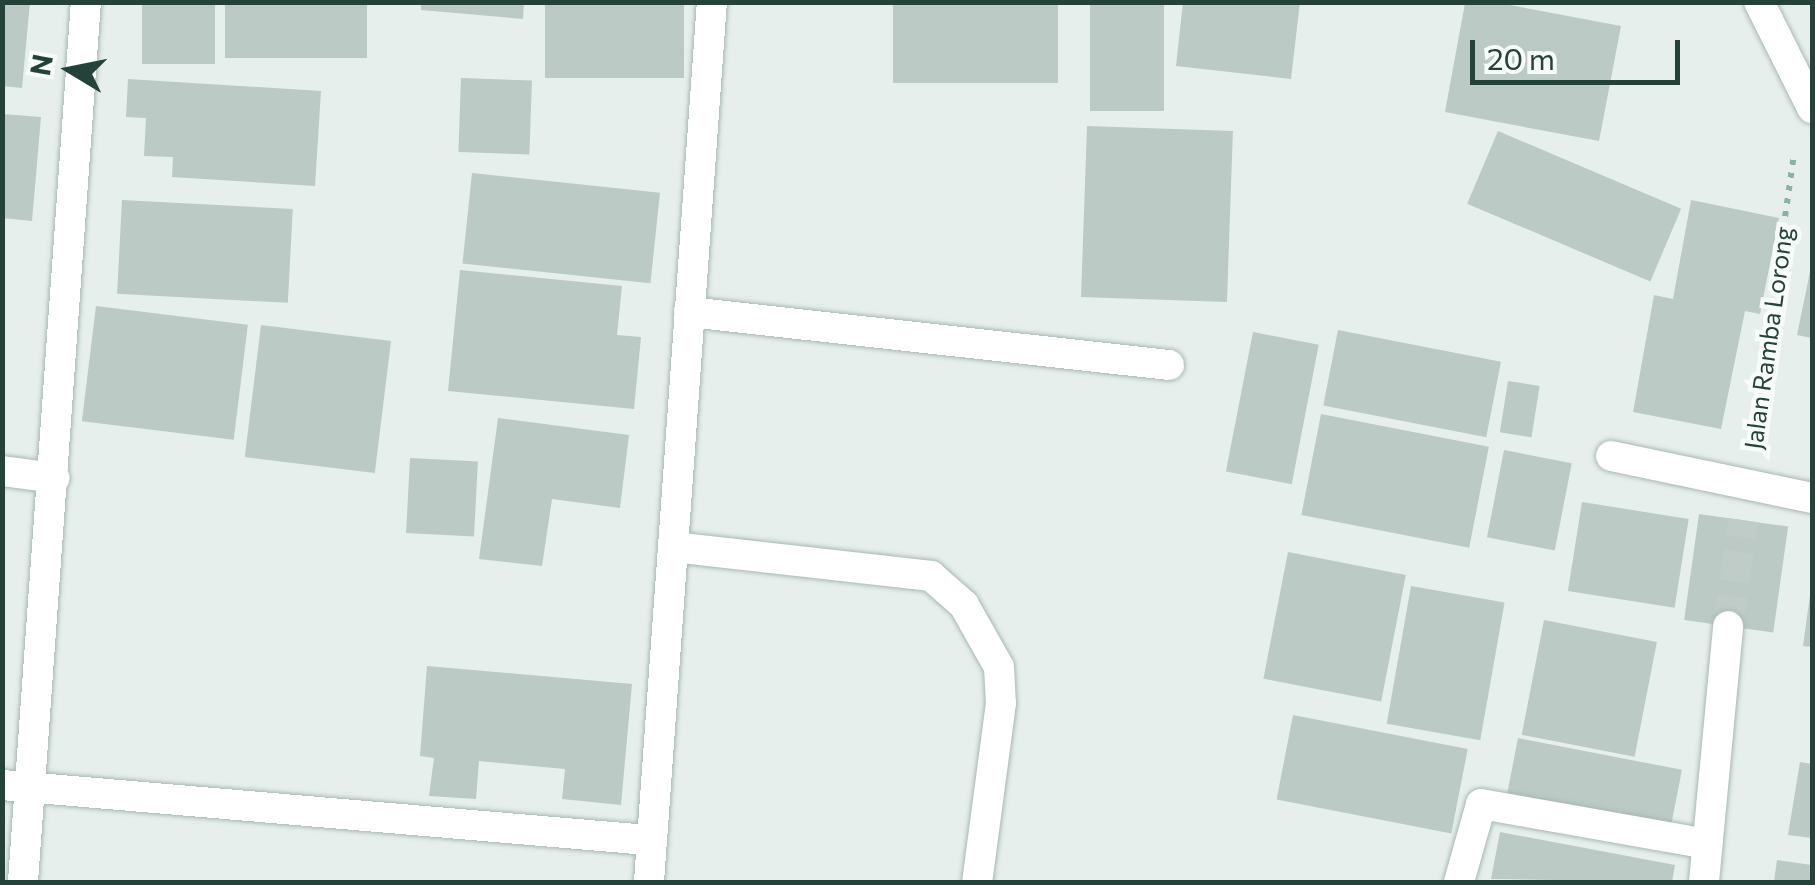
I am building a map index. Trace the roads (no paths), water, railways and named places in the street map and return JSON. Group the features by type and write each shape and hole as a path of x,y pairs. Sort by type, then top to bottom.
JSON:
{"street":[{"path":"23,882 35,788 86,2"},
{"path":"649,882 648,840 712,2"},
{"path":"1759,2 1807,102"},
{"path":"690,312 1169,365"},
{"path":"1611,456 1812,498"},
{"path":"2,470 55,478"},
{"path":"673,547 931,576 964,605 999,667 1001,703 978,882"},
{"path":"1704,882 1728,626"},
{"path":"2,785 648,840"},
{"path":"1458,882 1482,804 1708,844"}],"tunnel":[{"path":"1728,626 1743,520"}]}
